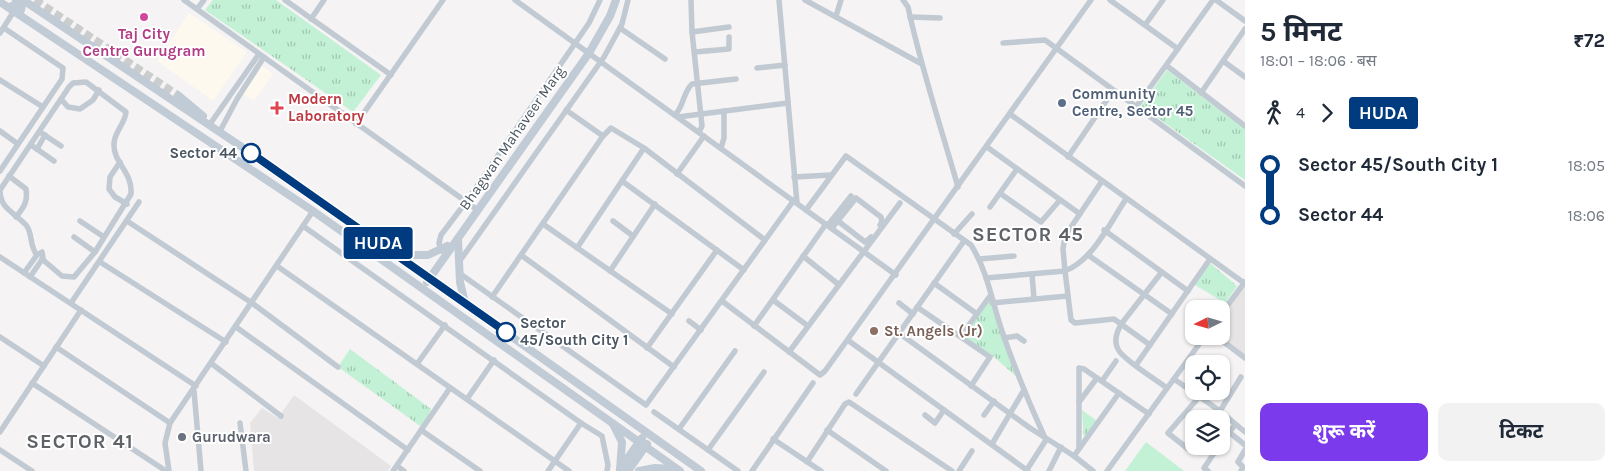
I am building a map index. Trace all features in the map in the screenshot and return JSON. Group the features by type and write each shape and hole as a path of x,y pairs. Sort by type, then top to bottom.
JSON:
{"main road":[{"path":"1,1 21,10 22,5 16,0"},
{"path":"23,0 220,131 395,255 465,302 701,471"},
{"name":"Bhagwan Mahaveer Marg","path":"421,286 444,249 588,52 611,0"},
{"name":"Bhagwan Mahaveer Marg","path":"427,277 458,239 588,52 610,16 616,0"},
{"path":"1,1 313,211 678,470"},
{"path":"179,96 200,112 208,123"},
{"path":"458,239 459,272 465,302"},
{"path":"375,254 382,245"},
{"path":"395,255 425,256 444,249"},
{"path":"613,423 622,442 622,471"},
{"path":"622,471 650,434"},
{"path":"639,471 655,468 678,470"}],"street":[{"path":"184,0 475,208"},
{"path":"197,9 204,0"},
{"path":"285,0 391,75"},
{"path":"311,18 324,0"},
{"path":"356,124 443,0"},
{"path":"515,0 896,274"},
{"path":"444,249 439,243 441,235 576,43 594,16 600,0"},
{"path":"459,262 600,61 620,28 628,0"},
{"path":"677,174 701,134 702,129 692,32 691,0"},
{"path":"459,272 644,404 648,404 795,202 779,0"},
{"path":"804,0 920,64"},
{"path":"836,16 841,0"},
{"path":"903,0 908,6 920,64 934,100 958,187"},
{"path":"722,301 820,375 849,341 1091,0"},
{"path":"1145,25 1163,0"},
{"path":"1136,107 1214,0 1245,21"},
{"path":"1113,1 1178,49"},
{"path":"0,171 62,79 63,68 2,30 14,11"},
{"path":"910,17 940,18"},
{"path":"692,32 730,27"},
{"path":"620,28 664,59"},
{"path":"1201,93 1245,29"},
{"path":"695,52 729,49 729,37"},
{"path":"1003,43 1045,40 1245,186"},
{"path":"208,123 261,55"},
{"path":"220,131 261,55"},
{"path":"1223,61 1245,77"},
{"path":"757,68 785,65"},
{"path":"1166,66 1245,126"},
{"path":"676,116 684,103 688,88 698,83 736,79"},
{"path":"0,80 43,108"},
{"path":"36,255 28,228 2,204 0,197 2,186 34,147 61,99 73,82 86,82 126,112 126,118 115,136 114,144 120,162 128,173 132,185 131,194 80,273 69,278 62,276 42,260"},
{"path":"61,99 68,107 80,109 93,100 98,90"},
{"path":"1068,157 1113,91"},
{"path":"676,116 788,103"},
{"path":"566,110 603,136"},
{"path":"721,148 724,138 724,111"},
{"path":"1010,114 1244,283 1230,302"},
{"path":"492,297 608,130 615,129 644,148 766,240"},
{"path":"0,131 18,144"},
{"path":"42,134 61,146"},
{"path":"34,147 54,160"},
{"path":"987,147 1080,214"},
{"path":"577,248 644,148"},
{"path":"806,210 846,156 971,245 980,259 1004,338 1046,440"},
{"path":"120,162 110,177 109,189 115,197 126,204"},
{"path":"990,208 1017,169"},
{"path":"794,177 832,175"},
{"path":"9,176 26,189 28,198 26,204 16,217"},
{"path":"622,180 744,270"},
{"path":"1102,181 1063,242 1072,322 1109,319 1122,323 1150,345"},
{"path":"1001,194 1042,222 1060,200"},
{"path":"754,326 803,256 829,226 851,196"},
{"path":"829,226 838,220 856,198 882,220 866,242 838,220"},
{"path":"986,278 1065,271 1074,267 1088,254 1126,199"},
{"path":"71,303 139,202"},
{"path":"789,352 900,202"},
{"path":"610,270 654,204"},
{"path":"168,471 165,443 170,423 212,364 313,211"},
{"path":"954,234 972,214"},
{"path":"80,221 104,237"},
{"path":"126,221 252,303 338,367"},
{"path":"613,221 633,236"},
{"path":"543,224 672,314"},
{"path":"303,226 602,436 607,471"},
{"path":"1104,230 1188,291"},
{"path":"74,238 95,252"},
{"path":"856,394 964,241"},
{"path":"647,348 717,250"},
{"path":"24,273 36,255 40,252 44,253 42,260 30,277"},
{"path":"1088,254 1172,314"},
{"path":"521,255 674,367"},
{"path":"803,256 838,284"},
{"path":"980,259 1014,256"},
{"path":"0,257 71,303 195,389"},
{"path":"1136,365 1210,259"},
{"path":"100,262 226,342"},
{"path":"277,266 569,471"},
{"path":"1161,273 1122,323 1116,337 1118,349 1167,388"},
{"path":"1032,274 1034,300"},
{"path":"934,283 977,314"},
{"path":"961,336 990,296"},
{"path":"992,303 1068,296"},
{"path":"773,300 808,326"},
{"path":"899,304 913,314"},
{"path":"918,307 990,356 971,386"},
{"path":"0,432 81,310"},
{"path":"689,321 701,330"},
{"path":"417,364 445,325"},
{"path":"236,327 408,450"},
{"path":"899,333 971,386 1012,413 1046,440 1061,447 1093,471"},
{"path":"1004,338 1017,336 1024,341"},
{"path":"0,337 44,366"},
{"path":"849,341 1027,471 1046,440"},
{"path":"1108,471 1199,345"},
{"path":"1228,345 1245,358"},
{"path":"56,347 170,423"},
{"path":"679,429 735,351"},
{"path":"467,400 494,360"},
{"path":"1079,402 1116,360"},
{"path":"212,364 281,416"},
{"path":"1079,448 1078,369 1084,368 1149,414"},
{"path":"708,450 764,372"},
{"path":"1221,410 1241,377"},
{"path":"1174,380 1185,387"},
{"path":"32,383 168,471"},
{"path":"752,471 813,383"},
{"path":"404,471 395,468 450,388"},
{"path":"195,389 201,471"},
{"path":"992,444 1024,390"},
{"path":"1074,456 1119,393"},
{"path":"1187,410 1195,400"},
{"path":"1204,400 1219,410"},
{"path":"984,415 994,401"},
{"path":"807,462 845,404 853,403 952,471"},
{"path":"925,415 935,423 944,410"},
{"path":"654,412 738,471"},
{"path":"1185,412 1168,433 1185,447"},
{"path":"1230,420 1245,432"},
{"path":"548,471 581,423"},
{"path":"240,424 246,471"},
{"path":"1230,431 1235,425"},
{"path":"421,430 480,471"},
{"path":"827,430 886,471"},
{"path":"1230,433 1245,445"},
{"path":"773,439 821,471"},
{"path":"1049,471 1061,447"},
{"path":"0,450 32,471"},
{"path":"1242,471 1243,467 1238,462 1245,450"},
{"path":"959,471 972,451"},
{"path":"1208,471 1204,468 1213,455"}],"shaded area":[{"path":"189,13 247,52 213,101 157,61"},
{"path":"262,66 273,74 254,101 243,94"},
{"path":"1245,285 1245,355 1230,344 1230,306"},
{"path":"294,395 391,466 388,471 254,471 250,423 262,408 278,418"}],"green space":[{"path":"213,0 276,0 381,75 353,112 205,10"},
{"path":"1167,70 1245,129 1245,180 1141,106"},
{"path":"1210,263 1237,286 1227,300 1220,300 1195,285"},
{"path":"989,299 1018,378 993,356 963,336"},
{"path":"350,349 431,409 423,428 338,367"},
{"path":"1082,410 1097,421 1084,441"},
{"path":"1146,442 1184,471 1125,471"}],"tunnel":[{"path":"35,0 179,96"}],"bus line":[{"name":"HUDA","path":"251,153 506,332"}],"place":[{"name":"Taj City Centre Gurugram","path":"144,17"},
{"name":"Community Centre, Sector 45","path":"1062,103"},
{"name":"Modern Laboratory","path":"277,108"},
{"name":"Sector 44","path":"251,153"},
{"name":"St. Angels (Jr)","path":"874,331"},
{"name":"Sector 45/South City 1","path":"506,332"},
{"name":"Gurudwara","path":"182,437"}],"district":[{"name":"SECTOR 45","path":"1028,234"},
{"name":"SECTOR 41","path":"80,441"}]}
